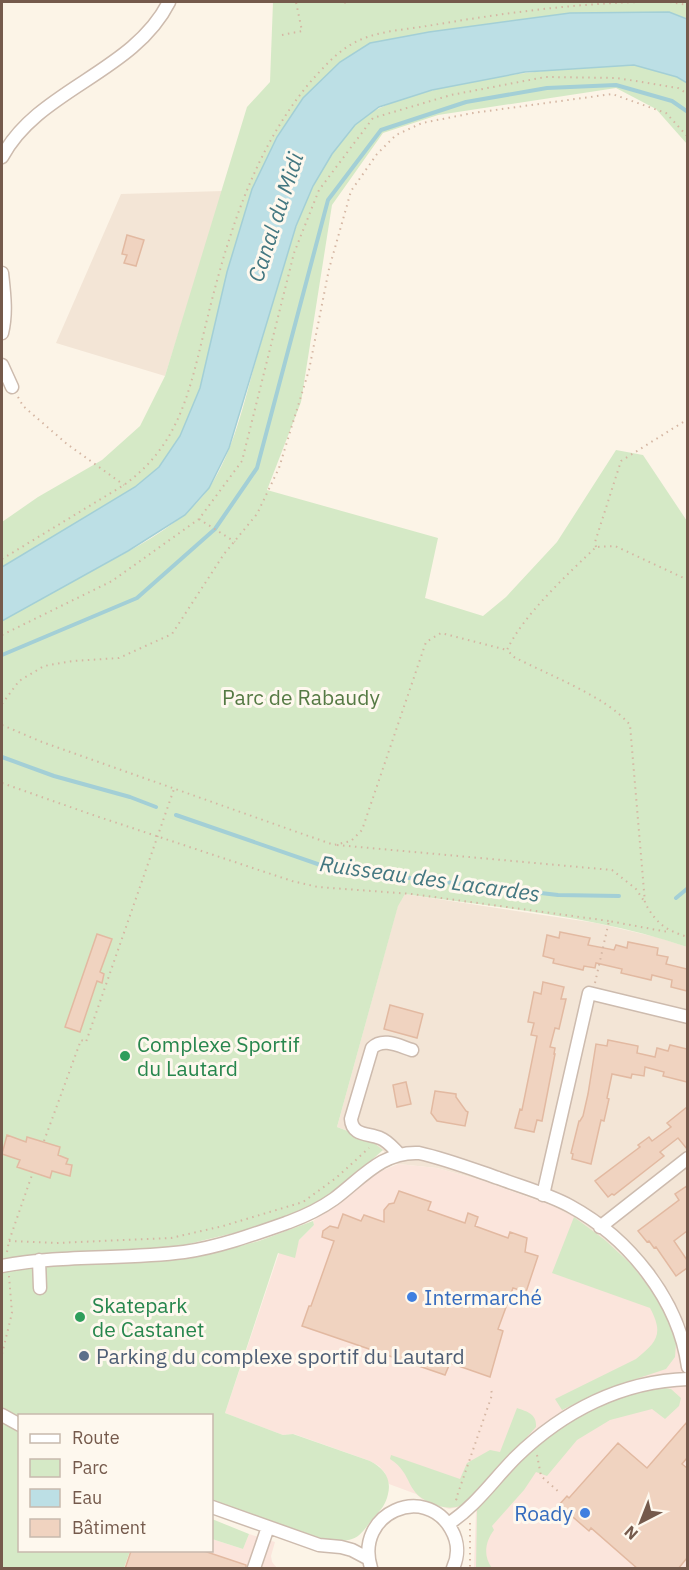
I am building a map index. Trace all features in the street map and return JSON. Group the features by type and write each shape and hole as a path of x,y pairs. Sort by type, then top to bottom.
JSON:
{"street":[{"path":"2,157 20,131 44,110 106,68 144,38 161,17 169,2"},
{"path":"2,273 4,324 2,333"},
{"path":"2,365 12,387"},
{"path":"543,1195 589,993 687,1017"},
{"path":"399,1154 380,1138 356,1131 351,1123 369,1053 376,1044 384,1042 412,1050"},
{"path":"5,1265 39,1260 177,1252 228,1241 310,1214 334,1199 377,1164 399,1154 429,1155 543,1195 569,1206 600,1227 632,1256 658,1288 675,1321 687,1367"},
{"path":"600,1227 687,1158"},
{"path":"39,1260 40,1288"},
{"path":"448,1524 466,1512 516,1457 534,1441 581,1407 603,1397 660,1381 687,1379"},
{"path":"2,1415 18,1424"},
{"path":"213,1507 319,1545 341,1546 369,1541"},
{"path":"370,1564 369,1541 374,1527 384,1516 396,1509 425,1508 438,1514 455,1536 456,1566"},
{"path":"257,1568 268,1527"},
{"path":"341,1546 370,1564"}],"path":[{"path":"282,35 302,31 296,2"},
{"path":"345,2 345,7"},
{"path":"2,559 124,484 139,474 154,459 176,424 194,375 219,271 252,179 285,115 323,68 352,44 387,32 557,6 639,2"},
{"path":"670,2 687,5"},
{"path":"2,635 112,581 199,519 242,461 294,253 319,190 373,118 451,95 545,77 617,78 678,87 687,94"},
{"path":"2,704 19,681 44,666 73,661 119,658 172,634 224,554 256,514 279,468 309,370 328,269 351,191 377,154 396,135 422,123 473,112 612,94 666,113 687,137"},
{"path":"12,387 23,406 67,444 124,484"},
{"path":"596,547 595,542 621,461 687,419"},
{"path":"199,519 235,542"},
{"path":"507,650 514,634 596,547 615,546 687,580"},
{"path":"334,845 351,841 362,830 426,642 441,633 507,650 514,657 599,700 619,713 630,725 645,903"},
{"path":"2,725 42,742 334,845 612,870 636,889 655,921 671,932"},
{"path":"2,783 292,881 318,887 412,894 609,921 687,937"},
{"path":"44,1142 81,1040 86,1042 174,788"},
{"path":"592,994 609,921"},
{"path":"9,1241 56,1243 171,1239 262,1215 303,1202 336,1178 380,1138"},
{"path":"2,1353 12,1313 5,1265 7,1248 33,1172"},
{"path":"470,1569 470,1525 466,1512 456,1499 492,1395 491,1389"},
{"path":"534,1441 541,1476 559,1492"}],"shaded area":[{"path":"223,191 165,376 56,343 121,194"},
{"path":"405,894 596,923 660,938 687,947 687,1360 676,1344 664,1307 632,1265 605,1240 553,1206 484,1181 437,1168 398,1164 370,1139 337,1127 398,905"},
{"path":"398,1164 437,1168 484,1181 553,1206 574,1217 605,1240 632,1265 664,1307 676,1344 687,1360 687,1568 474,1568 476,1511 468,1502 449,1509 423,1500 416,1494 389,1484 385,1473 370,1461 294,1434 283,1435 225,1413 279,1253 296,1249 299,1240 314,1225 313,1221 379,1172"},
{"path":"249,1534 275,1542 271,1556 277,1568 124,1568 130,1552 213,1552 213,1539 243,1549"}],"green space":[{"path":"273,2 687,2 687,19 669,12 570,13 429,32 370,43 227,272 200,388 180,436 159,467 135,487 2,567 2,522 38,497 102,460 140,426 165,376 247,107 270,82"},
{"name":"Parc de Rabaudy","path":"634,65 677,77 687,83 687,144 656,109 616,88 438,115 383,133 332,205 301,402 267,490 438,538 425,598 483,616 506,597 557,542 616,450 643,455 687,521 687,947 653,936 583,920 405,894 398,906 337,1127 369,1139 383,1150 341,1187 310,1207 257,1227 185,1245 188,1259 259,1241 313,1221 314,1225 299,1240 295,1258 278,1253 225,1413 283,1435 293,1434 370,1461 382,1470 389,1483 383,1507 359,1535 340,1541 282,1528 213,1501 213,1414 18,1414 18,1552 130,1552 124,1568 2,1568 2,621 157,534 186,513 209,488 219,472 234,436 286,258 307,199 320,172 354,125 367,115 389,104 440,88 495,77 578,68"},
{"path":"574,1217 605,1240 632,1265 664,1307 676,1344 675,1357 666,1369 603,1390 562,1410 555,1399 636,1359 649,1348 657,1331 650,1308 552,1273"},
{"path":"660,1387 671,1389 681,1398 679,1406 665,1419 652,1409 610,1420 577,1440 547,1476 536,1472 524,1490 492,1526 494,1530 486,1549 487,1559 492,1568 476,1568 477,1510 529,1453 549,1434 576,1416 622,1395"},
{"path":"517,1408 533,1416 536,1427 468,1502 460,1506 445,1507 426,1501 414,1490 398,1465 390,1459 391,1455 460,1479 467,1463 490,1450 500,1452"},
{"path":"213,1519 249,1534 243,1549 213,1539"}],"water":[{"name":"Canal du Midi","path":"669,12 687,19 687,83 677,77 634,65 525,72 432,90 379,107 355,125 332,154 313,186 296,226 229,448 209,488 185,515 128,551 2,621 2,567 135,487 159,467 180,436 200,388 227,272 252,189 277,137 303,98 340,62 370,43 429,32 570,13"}],"building":[{"path":"127,235 144,240 136,266 124,263 127,255 122,254"},
{"path":"560,932 590,938 588,945 614,950 616,945 627,948 628,942 658,948 657,955 668,957 666,964 687,969 687,991 671,987 672,980 652,975 651,980 621,973 622,969 596,963 595,968 584,966 583,970 553,963 554,959 543,956 547,935 559,938"},
{"path":"97,934 112,939 100,972 104,974 102,983 97,981 80,1032 65,1027"},
{"path":"543,982 564,987 561,999 566,999 559,1029 555,1028 550,1047 555,1048 555,1054 542,1121 537,1120 534,1132 515,1128 520,1109 522,1110 537,1036 531,1035 534,1023 528,1022 534,992 541,994"},
{"path":"390,1005 423,1014 417,1038 384,1029"},
{"path":"608,1040 638,1046 637,1053 655,1057 657,1048 668,1051 670,1045 687,1049 687,1082 663,1076 664,1072 645,1067 644,1076 632,1074 631,1078 612,1074 604,1121 601,1120 591,1164 572,1159 573,1154 571,1153 579,1121 583,1116 596,1044 607,1046"},
{"path":"406,1082 411,1104 397,1107 393,1085"},
{"path":"435,1091 456,1094 468,1112 465,1126 437,1121 431,1113"},
{"path":"687,1107 687,1149 678,1138 660,1152 664,1156 614,1195 608,1197 595,1181 640,1147 638,1145 649,1137 652,1141 671,1127 667,1123"},
{"path":"7,1135 26,1142 27,1137 60,1147 58,1155 68,1159 66,1164 72,1165 70,1176 52,1171 50,1178 17,1167 20,1160 2,1154"},
{"path":"687,1186 687,1231 674,1241 687,1260 687,1268 676,1276 656,1247 654,1248 649,1241 647,1242 638,1231 679,1200 675,1194"},
{"name":"Intermarché","path":"399,1191 431,1202 428,1210 465,1223 468,1213 478,1217 475,1226 508,1238 510,1232 527,1238 525,1252 538,1256 526,1292 513,1288 498,1329 503,1331 490,1377 450,1363 445,1375 302,1326 334,1241 322,1237 323,1231 330,1226 338,1228 343,1214 361,1221 364,1215 384,1222 384,1210 389,1204 394,1203"},
{"path":"687,1422 687,1458 682,1464 687,1468 687,1558 678,1569 638,1569 591,1528 589,1531 559,1505 567,1496 569,1498 618,1443 647,1468"},
{"path":"131,1552 207,1552 246,1565 246,1569 125,1569"}],"waterway":[{"path":"2,655 137,598 215,529 257,468 328,200 381,130 466,102 547,88 616,85 672,101 688,112"},
{"name":"Ruisseau des Lacardes","path":"2,757 54,776 130,797 156,807"},
{"name":"Ruisseau des Lacardes","path":"176,815 332,869 558,895 619,896"},
{"name":"Ruisseau des Lacardes","path":"676,898 688,888"}],"place":[{"name":"Complexe Sportif du Lautard","path":"125,1056"},
{"name":"Intermarché","path":"412,1297"},
{"name":"Skatepark de Castanet","path":"80,1317"},
{"name":"Parking du complexe sportif du Lautard","path":"84,1356"},
{"name":"Roady","path":"585,1513"}]}
